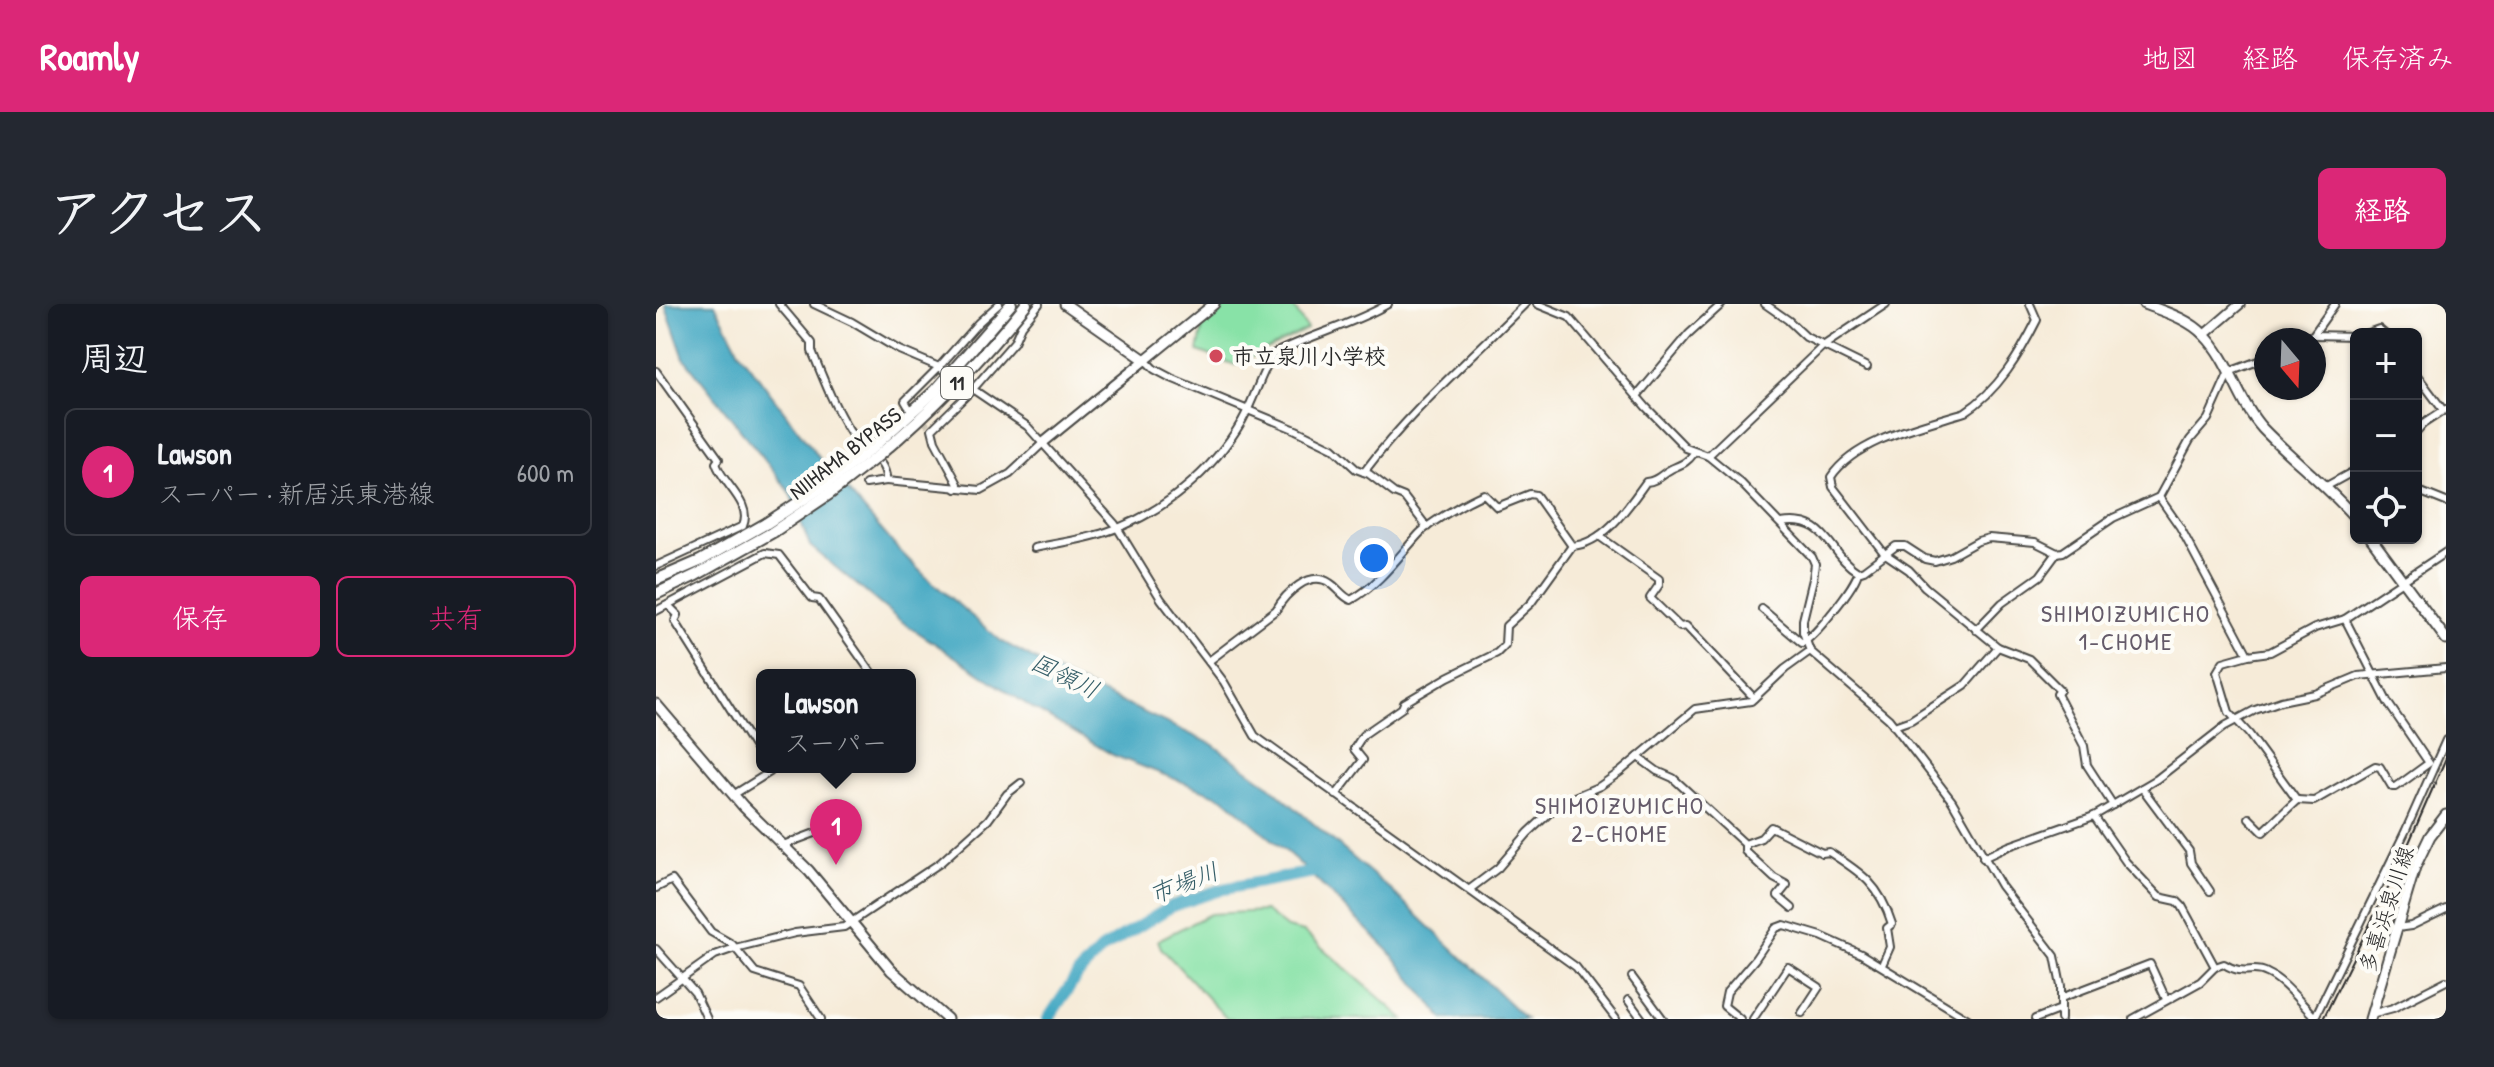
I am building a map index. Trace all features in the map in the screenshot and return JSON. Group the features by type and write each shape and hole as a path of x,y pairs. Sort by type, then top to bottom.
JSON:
{"highway":[{"name":"NIIHAMA BYPASS","path":"656,580 770,528 829,494 935,391 1011,304"},
{"name":"NIIHAMA BYPASS","path":"876,451 942,399 1026,304"},
{"name":"NIIHAMA BYPASS","path":"656,594 721,562 770,528"}],"main road":[{"path":"1065,304 1145,360 1214,304"},
{"path":"2144,304 2181,319 2204,335 2261,427 2350,513"},
{"path":"2375,544 2446,637"},
{"path":"656,704 733,795 809,871 891,970 947,1019"},
{"name":"多喜浜泉川線","path":"2370,1016 2415,867 2430,836 2446,815"}],"street":[{"path":"779,304 812,343 812,351 834,403 851,433 882,465 886,481"},
{"path":"814,304 912,357 940,368"},
{"path":"908,406 905,401 999,304"},
{"path":"956,489 958,484 933,437 932,429 1014,342 1021,326 1039,304"},
{"path":"1034,548 1118,528 1149,513 1188,484 1215,458 1247,410 1273,354 1334,327 1366,317 1388,304"},
{"path":"1364,472 1385,444 1442,383 1525,304"},
{"path":"1537,304 1569,317 1686,448 1708,456 1741,483 1812,557 1815,564 1803,620 1803,632 1810,651 1894,726 1952,801 2001,886 2055,956 2061,986 2061,1019"},
{"path":"1637,396 1689,334 1722,304"},
{"path":"1765,304 1806,337 1867,367"},
{"path":"2030,304 2037,320 2031,333 2006,373 1976,405 1965,412 1869,445 1831,477 1833,487 1884,553 1909,570 1998,647 2029,659 2060,690 2057,694 2084,746 2087,765 2113,805"},
{"path":"2204,335 2240,304"},
{"path":"2318,328 2335,304"},
{"path":"1708,456 1823,346 1884,305"},
{"path":"2326,335 2350,336"},
{"path":"866,484 886,481 981,490 993,486 1145,360 1171,378 1333,448 1356,469 1404,497 1427,527"},
{"path":"1976,630 2002,603 2040,576 2057,553 2074,546 2113,518 2159,497 2190,440 2208,419 2229,372 2254,363"},
{"path":"656,371 719,459 716,463 719,471 743,506 747,518 743,526 656,566"},
{"path":"2422,381 2445,409 2422,425"},
{"path":"970,388 1027,426 1044,442 1118,528 1161,599 1224,682 1255,736 1576,967 1616,1019"},
{"path":"1572,546 1580,546 1599,536 1619,518 1646,482 1655,482 1670,469 1682,467 1694,453"},
{"path":"2325,487 2352,472"},
{"path":"2422,492 2446,502"},
{"path":"1209,661 1276,610 1283,598 1311,579 1330,583 1351,600 1371,588 1427,527 1484,494 1497,507 1530,494 1536,495 1572,546"},
{"path":"2159,497 2180,527 2248,655"},
{"path":"1781,523 1792,521 1818,529 1858,572"},
{"path":"1599,536 1659,579 1659,585 1650,598 1680,627 1686,626 1754,698"},
{"path":"1858,572 1896,546 1905,546 1925,559 1935,561 1978,541 2001,538 2035,542 2057,553"},
{"path":"1336,795 1363,760 1354,749 1363,735 1422,692 1497,653 1505,645 1506,626 1531,603 1572,546"},
{"path":"656,611 772,552 779,555 812,598 819,599 869,669"},
{"path":"2297,800 2225,704 2217,672 2223,662 2270,652 2315,628 2345,619 2446,552"},
{"path":"1762,609 1802,643 1807,642 1851,590 1858,572"},
{"path":"668,605 678,615 675,621 756,749"},
{"path":"2345,619 2388,703 2431,766"},
{"path":"1894,726 1911,720 1965,685 1998,647"},
{"path":"1470,889 1498,868 1528,833 1560,803 1600,786 1695,709 1746,703 1810,651"},
{"path":"1983,858 2094,816 2142,788 2235,720 2281,701 2315,694 2373,673 2446,668"},
{"path":"2133,1019 2200,982 2215,967 2224,964 2237,972 2258,970 2269,973 2316,1018 2431,766 2446,740"},
{"path":"1638,757 1673,778 1745,844 1745,851 1774,878 1787,885 1778,896 1792,908"},
{"path":"2249,818 2263,832 2297,800 2314,801 2375,766 2380,767 2392,787 2396,787 2431,766"},
{"path":"733,795 768,773"},
{"path":"656,997 715,955 795,933 844,927 940,863 988,820 1007,794 1021,783"},
{"path":"2142,788 2189,851 2191,863 2210,891"},
{"path":"2094,816 2126,862 2159,897 2177,901 2182,906 2215,967"},
{"path":"783,845 823,830 846,827"},
{"path":"1745,844 1761,838 1771,827 1822,853 1829,852 1864,875 1885,902 1892,924 1887,928 1890,947 1882,965"},
{"path":"656,888 672,880 711,932 735,948 755,972 799,986 821,1019"},
{"path":"2397,928 2411,926 2446,909"},
{"path":"1740,1019 1724,1006 1727,992 1776,928 1784,925 1821,936 1882,965 1922,993 1968,1019"},
{"path":"656,949 695,993 707,1019"},
{"path":"2061,998 2150,964 2166,999"},
{"path":"1753,1019 1788,967 1819,987 1802,1013"},
{"path":"1632,977 1663,1019"},
{"path":"2370,1016 2446,981"},
{"path":"1628,1000 1642,1019"},
{"path":"2035,1019 2061,1009"}],"green space":[{"path":"1229,304 1292,304 1307,329 1235,365 1198,351 1202,331 1199,327"},
{"path":"1265,911 1287,928 1304,932 1404,1019 1227,1019 1161,948 1158,940 1210,914"}],"water":[{"name":"国領川","path":"665,304 715,304 740,353 821,460 897,548 1001,641 1065,676 1212,744 1266,783 1392,891 1526,1019 1443,1019 1388,950 1296,860 1224,798 1113,755 1029,706 898,619 810,546 789,491 684,358"}],"waterway":[{"name":"市場川","path":"1048,1019 1078,974 1102,949 1172,906 1223,889 1324,870"}],"tunnel":[{"path":"910,409 932,429"}],"railway":[{"path":"2323,1019 2401,861 2446,758"}],"place":[{"name":"市立泉川小学校","path":"1216,356"},
{"name":"Lawson","path":"836,865"}],"district":[{"name":"SHIMOIZUMICHO 1-CHOME","path":"2126,628"},
{"name":"SHIMOIZUMICHO 2-CHOME","path":"1620,820"}]}
